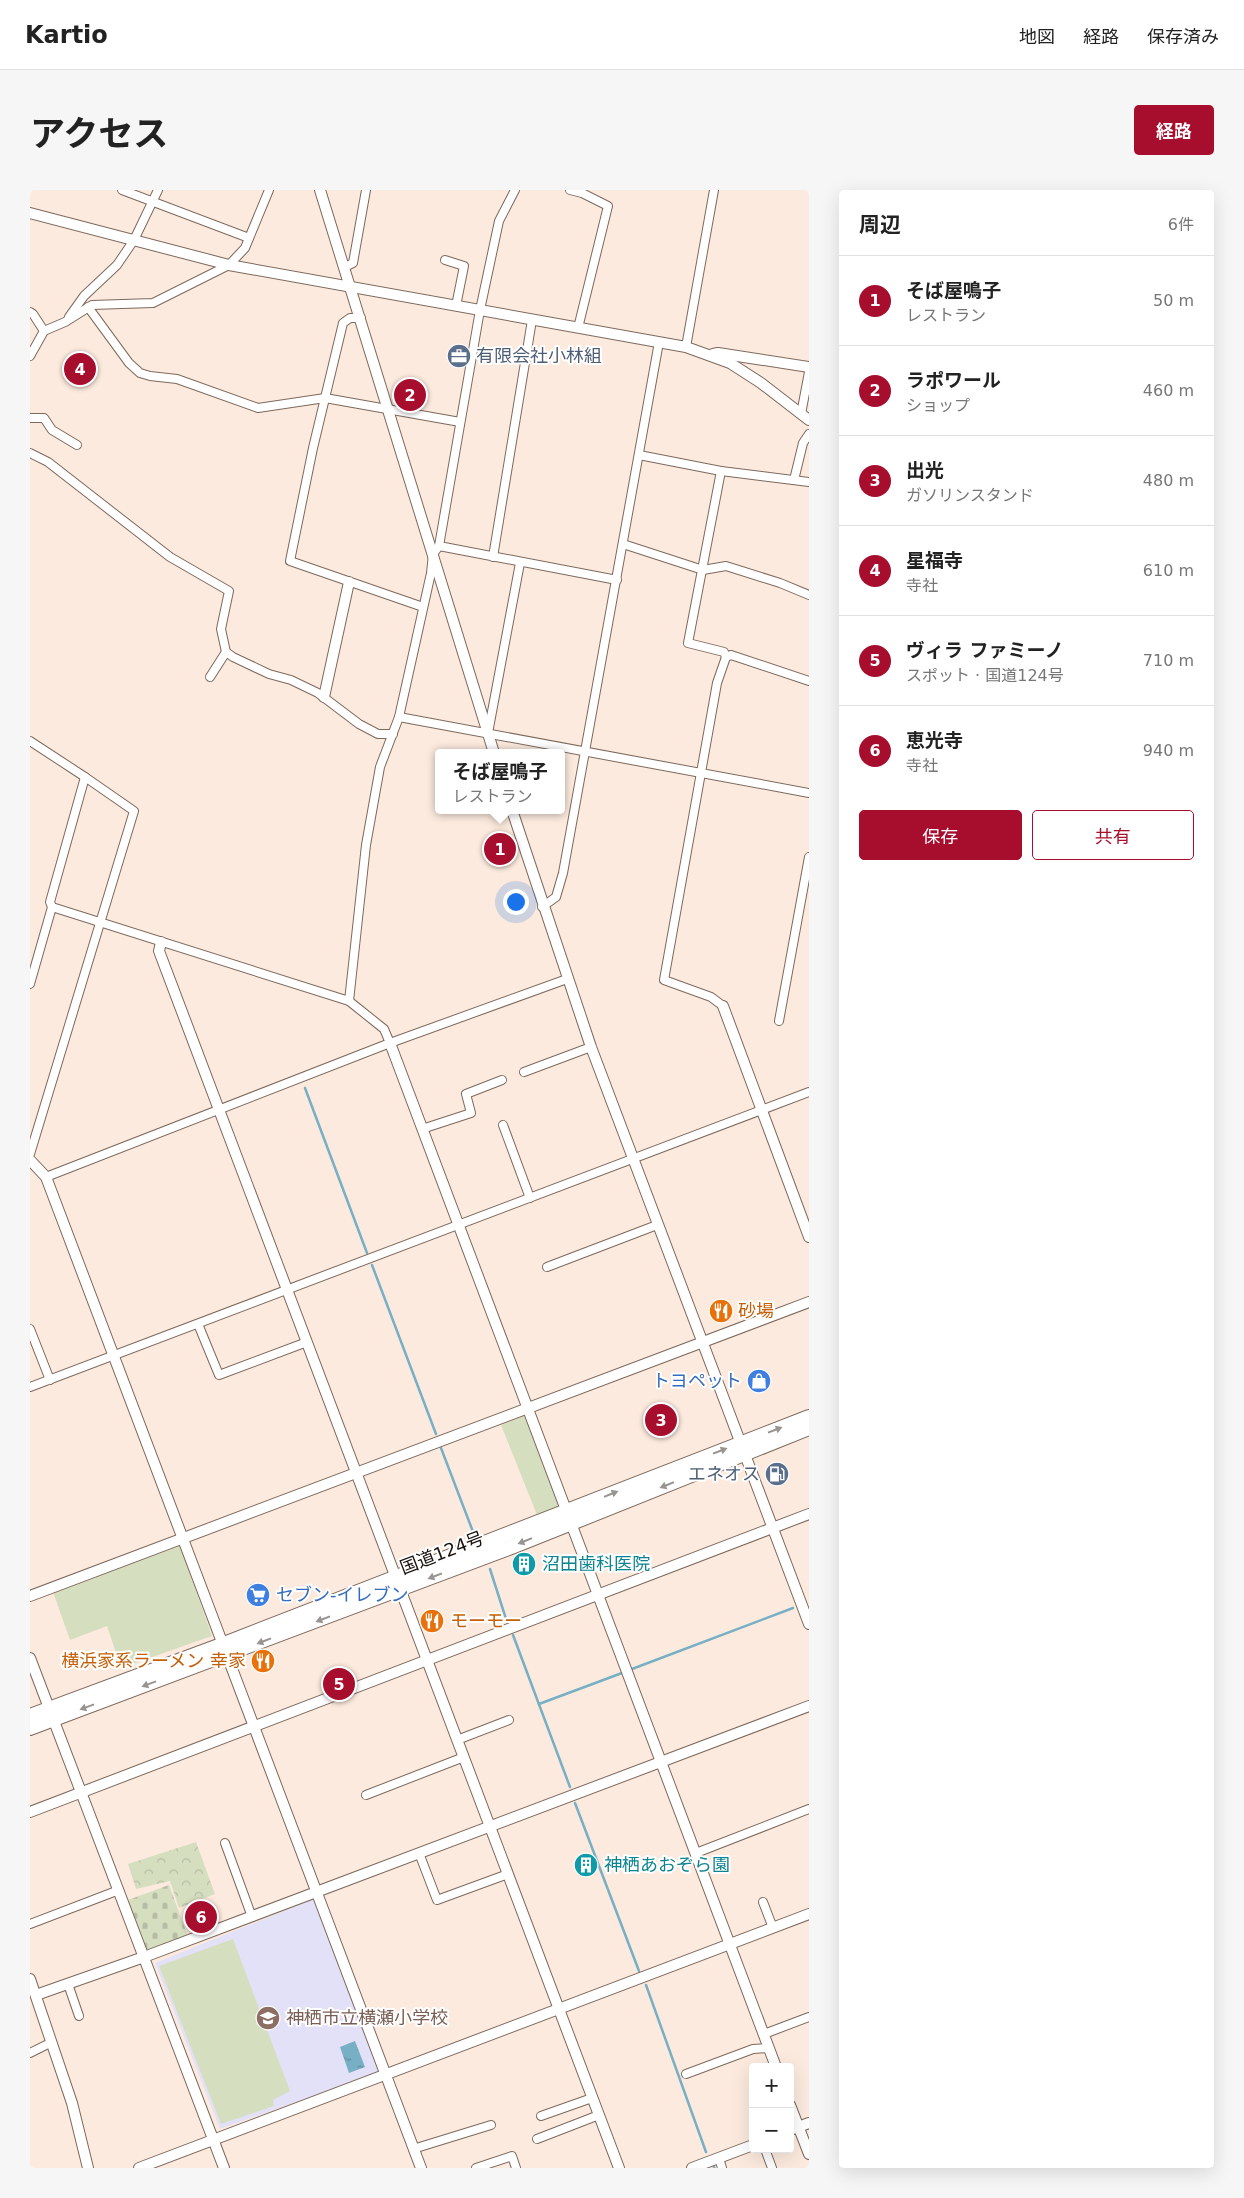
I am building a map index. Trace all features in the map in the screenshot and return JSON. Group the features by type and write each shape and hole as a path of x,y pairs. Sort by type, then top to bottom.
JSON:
{"highway":[{"name":"国道124号","path":"743,1449 809,1417"},
{"name":"国道124号","path":"30,1728 52,1714 568,1518 743,1449 809,1428"},
{"name":"国道124号","path":"30,1716 52,1714"}],"street":[{"path":"122,190 249,238"},
{"path":"65,322 84,296 117,265 134,240 158,190"},
{"path":"30,356 44,331 65,322 92,305 153,303 229,265 245,248 269,190"},
{"path":"320,190 388,410 436,550 493,749"},
{"path":"345,267 353,263 366,190"},
{"path":"349,1001 366,845 380,767 399,717 431,573 480,310 499,221 515,190"},
{"path":"570,190 583,192 608,206 578,328"},
{"path":"686,347 714,190"},
{"path":"30,213 229,265 686,347 730,363 761,383 805,417"},
{"path":"445,260 464,266 456,306"},
{"path":"88,307 129,363 140,373 177,379 258,408 325,398 460,422"},
{"path":"30,312 44,331"},
{"path":"361,318 350,318 343,323 290,560 423,607"},
{"path":"493,557 532,320"},
{"path":"542,907 556,897 561,881 659,342"},
{"path":"709,355 718,353 809,367"},
{"path":"805,417 809,372"},
{"path":"30,418 44,418 52,430 77,445"},
{"path":"794,480 803,443 809,434"},
{"path":"30,453 48,462 170,557 229,591 221,629 226,652 232,657 269,674 291,680 324,697 359,724 378,734 393,734"},
{"path":"639,455 721,471 809,482"},
{"path":"721,471 688,643 724,652 726,657 717,682 664,980 711,997 723,1006 809,1237"},
{"path":"623,544 703,570 726,566 780,583 809,595"},
{"path":"436,550 493,557 617,580"},
{"path":"488,734 520,563"},
{"path":"324,697 349,582"},
{"path":"210,677 226,652"},
{"path":"726,657 731,655 809,681"},
{"path":"399,717 809,793"},
{"path":"30,741 134,811 30,1154"},
{"path":"30,984 52,908 50,902 86,777"},
{"path":"513,814 542,907 632,1160 809,1624"},
{"path":"779,1021 809,857"},
{"path":"52,908 349,1001 384,1029 775,2063"},
{"path":"161,942 159,951 619,2168"},
{"path":"46,1177 390,1043 567,979"},
{"path":"524,1072 591,1047"},
{"path":"422,1129 471,1114 466,1094 502,1080"},
{"path":"30,1387 809,1092"},
{"path":"503,1125 530,1198"},
{"path":"30,1160 46,1177 226,1649 420,2168"},
{"path":"547,1267 657,1225"},
{"path":"30,1596 809,1302"},
{"path":"198,1324 219,1375 307,1342"},
{"path":"30,1329 50,1380"},
{"path":"30,1812 809,1514"},
{"path":"30,1658 224,2168"},
{"path":"36,1995 252,1917 809,1706"},
{"path":"457,1740 509,1720"},
{"path":"366,1794 464,1757"},
{"path":"696,1853 809,1809"},
{"path":"225,1843 252,1917"},
{"path":"419,1853 437,1900 508,1874"},
{"path":"30,1924 119,1890"},
{"path":"763,1902 773,1928"},
{"path":"144,2167 809,1914"},
{"path":"30,1979 72,2103 88,2168"},
{"path":"68,1984 79,2016"},
{"path":"764,2034 809,2017"},
{"path":"30,2053 52,2042"},
{"path":"686,2074 753,2049 769,2048"},
{"path":"541,2116 592,2098"},
{"path":"537,2140 599,2115"},
{"path":"809,2123 794,2129 809,2154"},
{"path":"414,2149 491,2125"},
{"path":"692,2168 721,2163 749,2147"},
{"path":"766,2153 772,2168"},
{"path":"476,2168 512,2156 516,2168"}],"shaded area":[{"name":"神栖市立横瀬小学校","path":"314,1899 381,2072 220,2129 155,1963"}],"green space":[{"path":"525,1415 561,1505 537,1515 501,1425"},
{"path":"180,1546 212,1636 121,1668 107,1626 70,1640 53,1592"},
{"path":"196,1842 215,1894 179,1908 170,1881 136,1889 128,1864"},
{"path":"169,1885 188,1937 151,1951 147,1949 128,1900"},
{"path":"233,1939 290,2091 273,2100 274,2106 221,2124 159,1966"}],"water":[{"path":"355,2041 365,2067 349,2073 340,2047"}],"waterway":[{"path":"305,1088 367,1253"},
{"path":"372,1265 436,1434"},
{"path":"441,1448 475,1537"},
{"path":"490,1569 507,1622"},
{"path":"632,1669 793,1608"},
{"path":"513,1635 570,1787"},
{"path":"539,1704 622,1673"},
{"path":"575,1803 639,1971"},
{"path":"646,1985 706,2152"}],"place":[{"name":"有限会社小林組","path":"459,356"},
{"name":"星福寺","path":"80,369"},
{"name":"ラポワール","path":"410,395"},
{"name":"そば屋鳴子","path":"500,849"},
{"name":"砂場","path":"721,1311"},
{"name":"トヨペット","path":"759,1381"},
{"name":"出光","path":"661,1420"},
{"name":"エネオス","path":"777,1474"},
{"name":"沼田歯科医院","path":"524,1564"},
{"name":"セブン-イレブン","path":"258,1595"},
{"name":"モーモー","path":"432,1621"},
{"name":"横浜家系ラーメン 幸家","path":"263,1661"},
{"name":"ヴィラ ファミーノ","path":"339,1684"},
{"name":"神栖あおぞら園","path":"586,1865"},
{"name":"恵光寺","path":"201,1917"},
{"name":"神栖市立横瀬小学校","path":"268,2018"}]}
